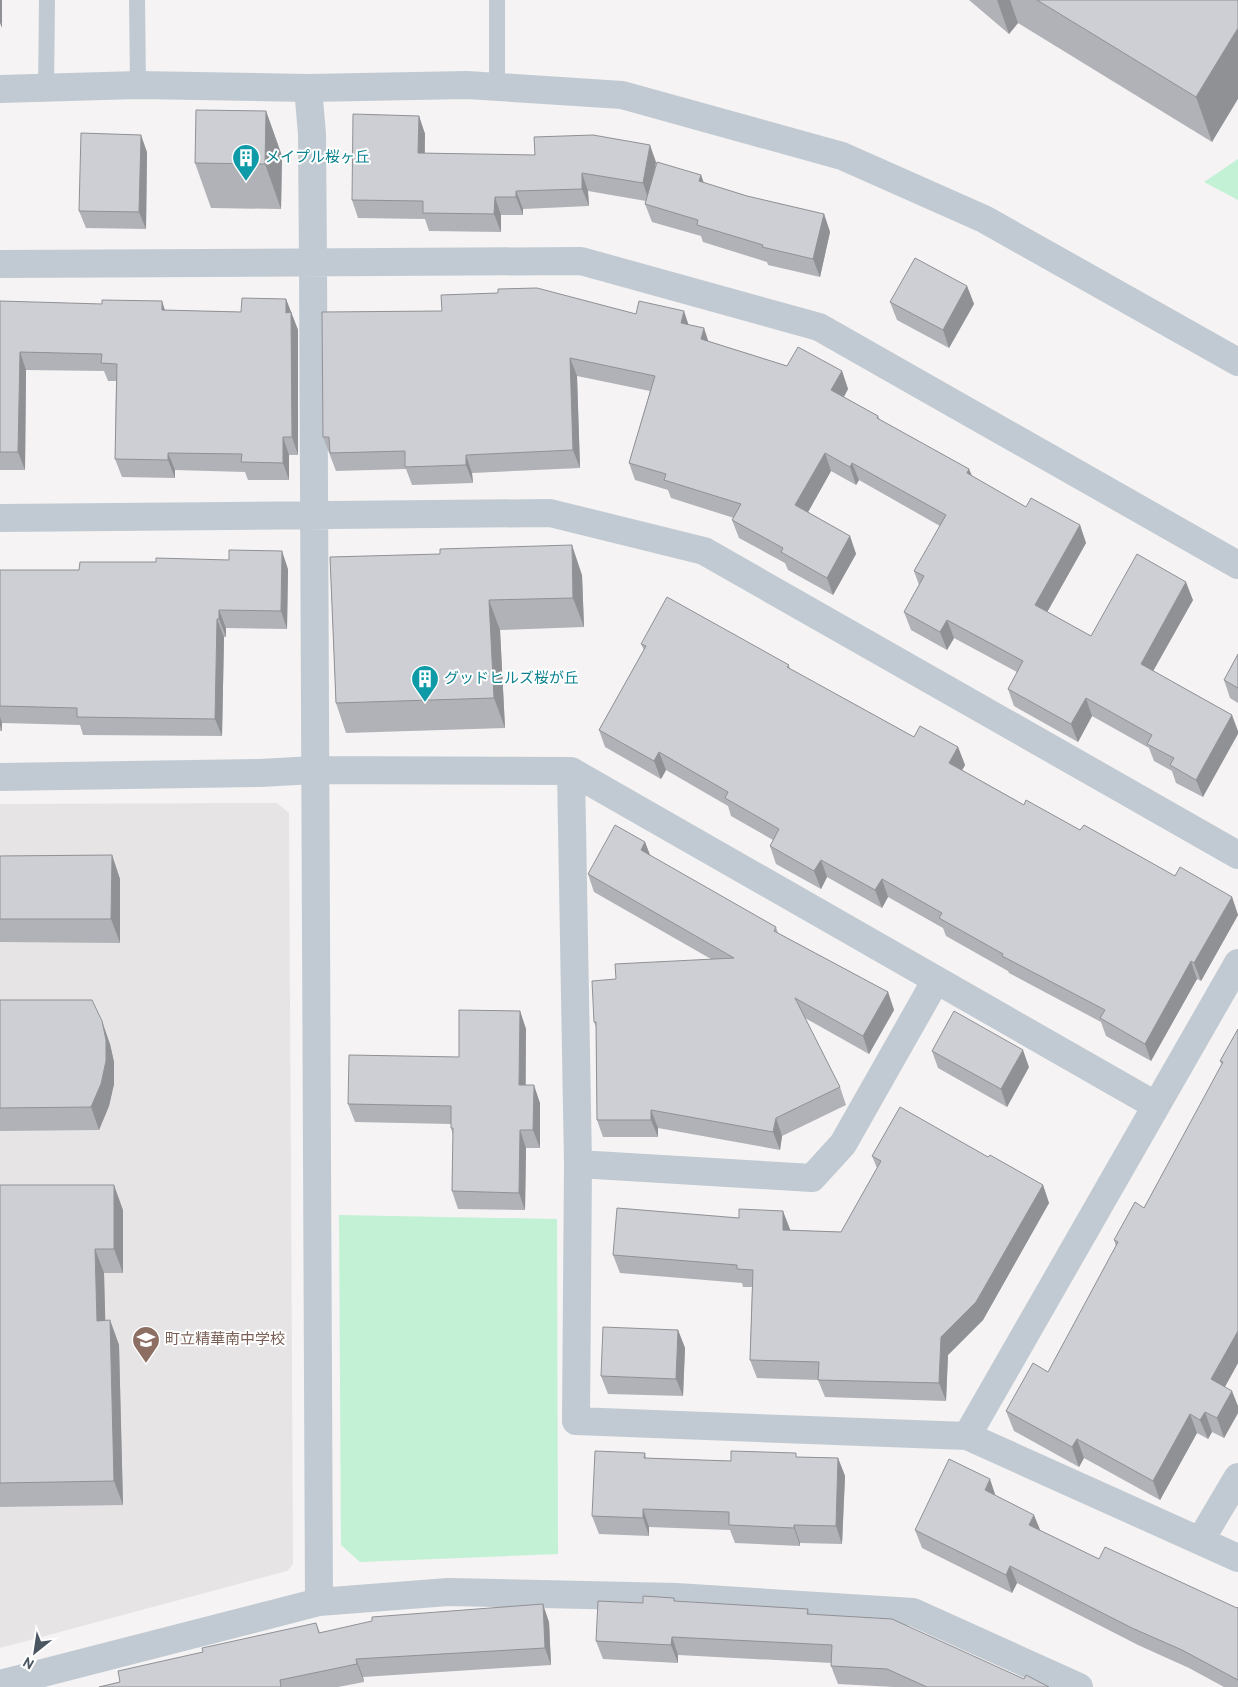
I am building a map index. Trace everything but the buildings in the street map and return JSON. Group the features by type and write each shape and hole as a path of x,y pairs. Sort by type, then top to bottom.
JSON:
{"street":[{"path":"0,90 46,90 138,85 308,88 467,85 622,95 842,156 984,218 1238,362"},
{"path":"308,88 312,134 313,262 319,1602"},
{"path":"0,264 581,261 819,326 1238,565"},
{"path":"0,518 550,513 704,551 1238,855"},
{"path":"0,777 260,773 314,770 571,772 1155,1105"},
{"path":"571,772 578,1164 576,1420 966,1436 1238,1558"},
{"path":"966,1436 1238,963"},
{"path":"578,1164 812,1178 843,1144 936,980"},
{"path":"1200,1541 1238,1477"},
{"path":"0,1684 319,1602 448,1592 676,1597 913,1612 1079,1687"}],"lane":[{"path":"46,90 47,0"},
{"path":"137,0 138,85"},
{"path":"497,87 498,0"}],"shaded area":[{"name":"町立精華南中学校","path":"277,803 289,813 293,1564 287,1571 0,1648 0,804"}],"green space":[{"path":"1238,159 1238,200 1204,182"},
{"path":"339,1215 557,1219 558,1554 360,1562 341,1545"}],"place":[{"name":"メイプル桜ヶ丘","path":"246,182"},
{"name":"グッドヒルズ桜が丘","path":"425,703"},
{"name":"町立精華南中学校","path":"146,1364"}]}
